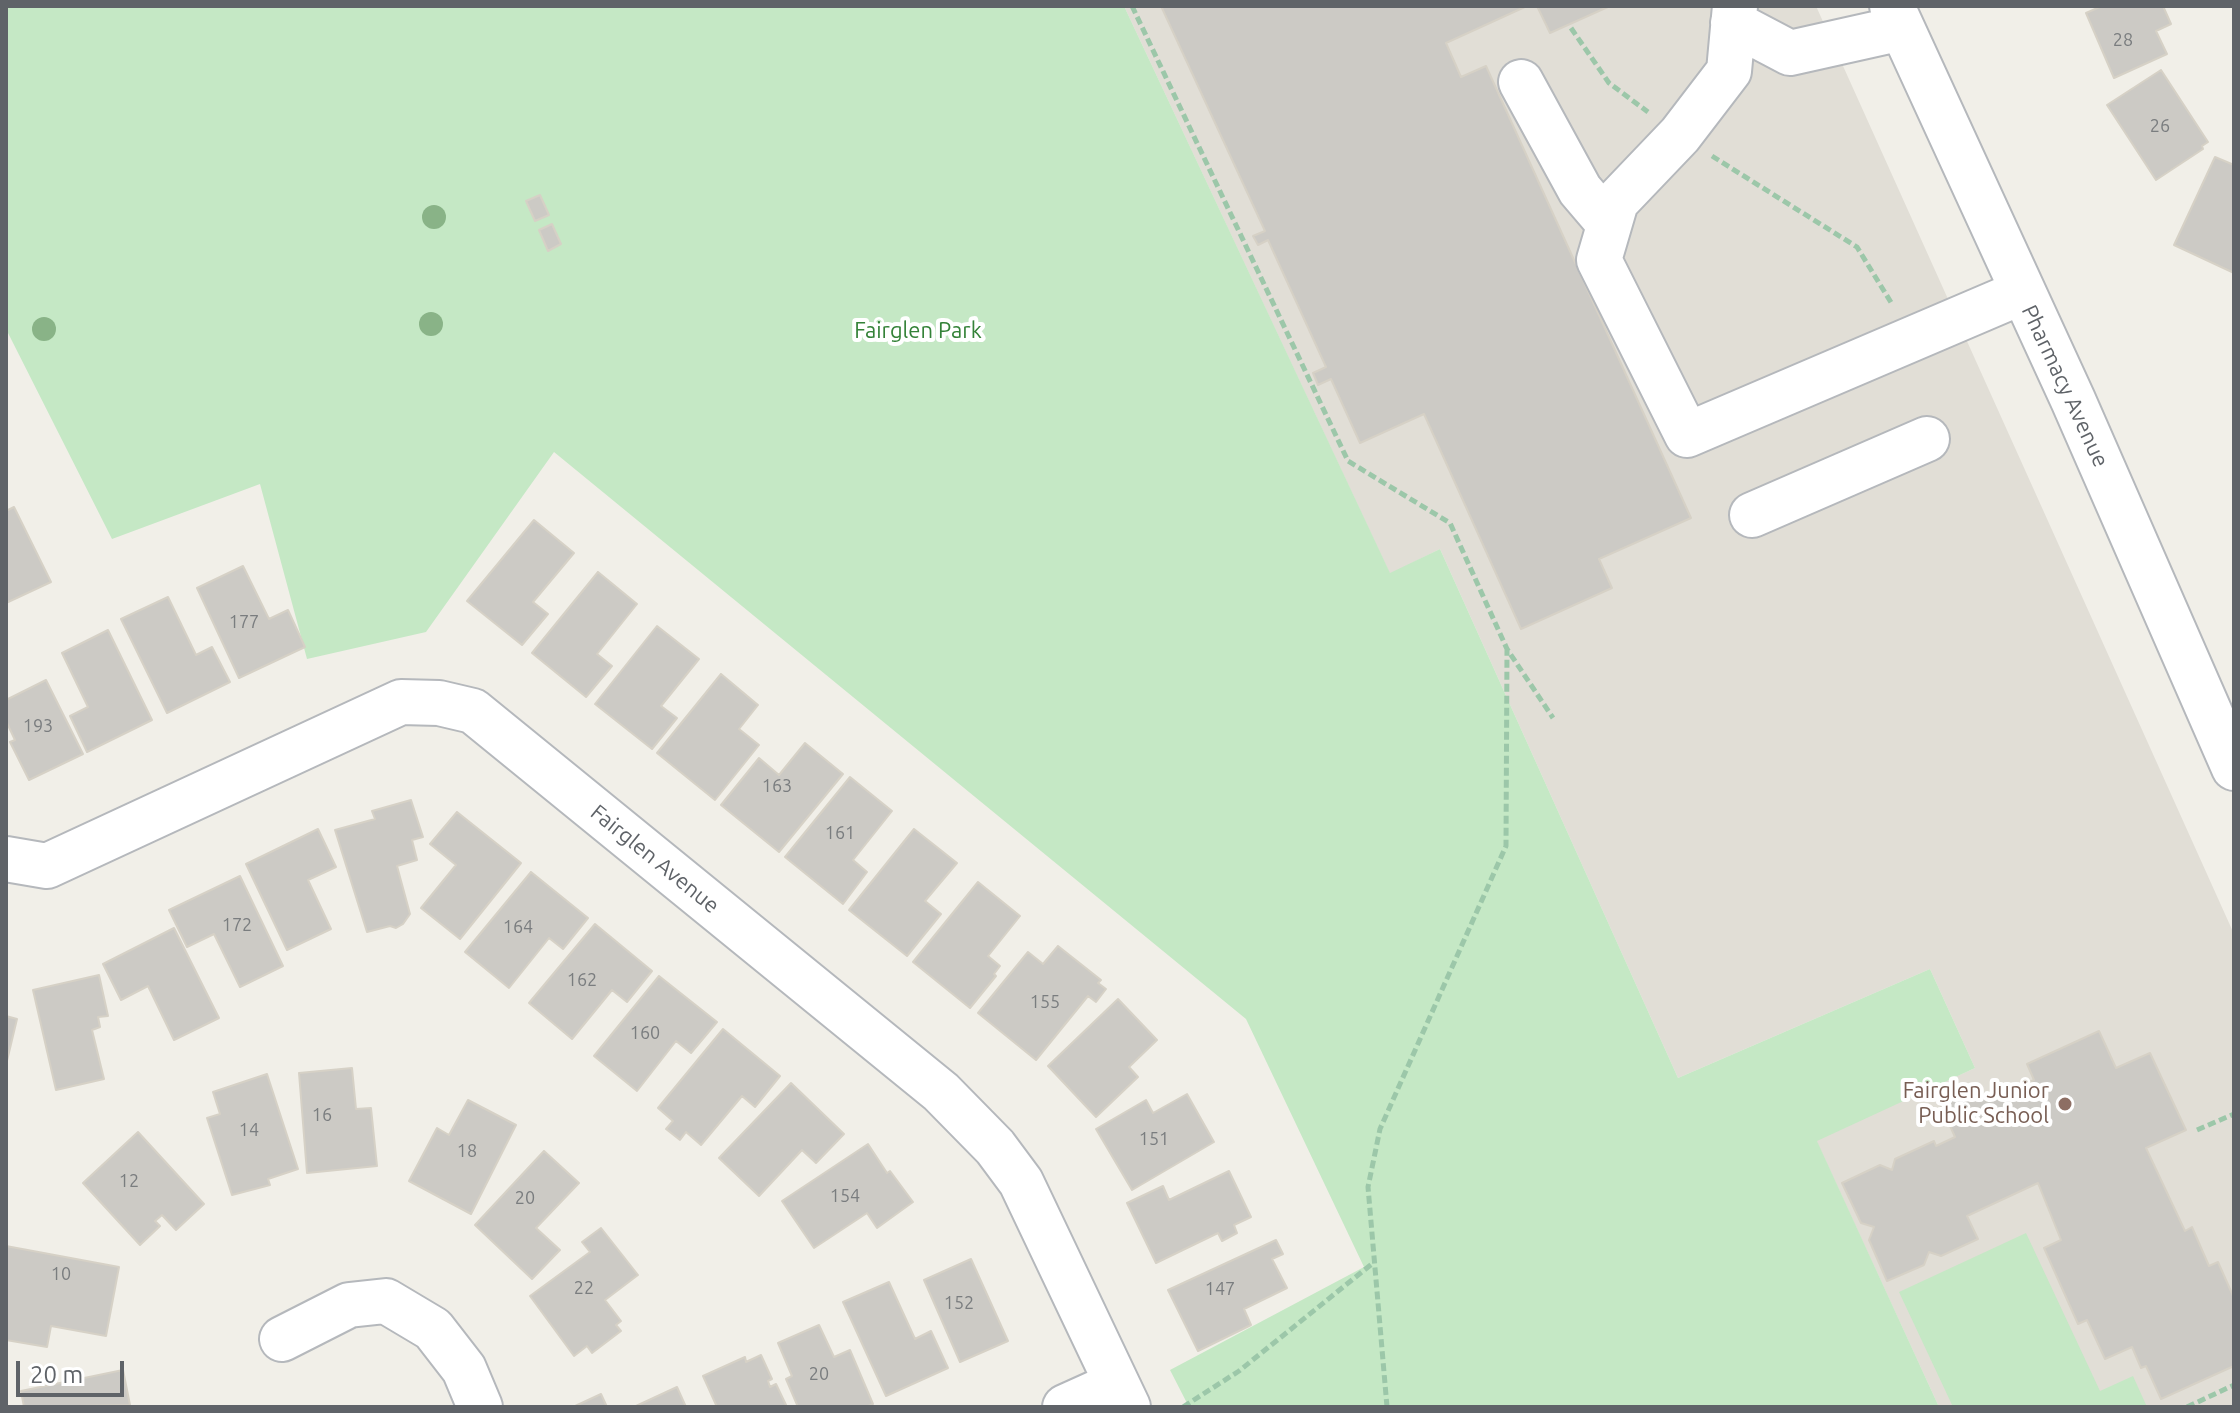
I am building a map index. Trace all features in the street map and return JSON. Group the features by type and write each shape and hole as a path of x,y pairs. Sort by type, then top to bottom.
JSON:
{"street":[{"path":"1897,17 1790,53 1734,15 1729,71 1680,135 1616,202 1599,260 1687,435 2022,292"},
{"name":"Pharmacy Avenue","path":"1897,17 2073,400 2234,768"},
{"path":"1521,82 1580,190 1609,224"},
{"path":"1752,515 1927,439"},
{"name":"Fairglen Avenue","path":"6,859 47,866 401,702 439,703 473,711 941,1092 995,1147 1021,1182 1122,1396"},
{"path":"282,1339 349,1305 386,1301 433,1329 464,1369 480,1407"},
{"path":"1065,1407 1122,1396"}],"path":[{"path":"1132,6 1348,461 1450,523 1507,649 1553,718"},
{"path":"1571,28 1609,83 1680,135 1857,247 1914,339"},
{"path":"1387,1407 1368,1187 1380,1129 1506,846 1507,649"},
{"path":"2197,1130 2234,1114"},
{"path":"1183,1407 1239,1371 1373,1263"},
{"path":"2187,1407 2234,1385"}],"shaded area":[{"path":"1124,6 1816,6 2234,934 2234,1407 1939,1407 1816,1140 1975,1068 1930,969 1678,1078 1440,549 1390,574"}],"green space":[{"name":"Fairglen Park","path":"6,6 1124,6 1390,573 1440,549 1678,1078 1930,969 1975,1068 1817,1141 1939,1407 1189,1407 1170,1370 1364,1267 1246,1019 554,452 426,632 307,659 260,484 112,539 6,329"},
{"path":"2026,1233 2100,1391 2133,1376 2147,1407 1953,1407 1899,1292"}],"building":[{"path":"1161,6 1527,6 1446,43 1461,77 1486,66 1691,518 1599,559 1612,588 1521,629 1424,414 1360,443 1331,379 1318,385 1313,373 1326,367 1268,240 1258,245 1253,236 1265,231"},
{"path":"1537,6 1610,6 1550,33"},
{"path":"2102,6 2163,6 2171,24 2156,31 2167,54 2114,78 2086,13"},
{"path":"2161,70 2208,142 2202,146 2203,149 2156,180 2107,105"},
{"path":"2215,157 2234,165 2234,273 2174,245"},
{"path":"540,195 549,215 535,221 526,201"},
{"path":"552,224 561,244 548,251 539,230"},
{"path":"14,507 51,582 6,603 6,511"},
{"path":"534,520 574,553 533,602 548,614 522,645 467,601"},
{"path":"243,566 269,619 288,610 305,647 239,678 197,588"},
{"path":"598,572 637,604 597,654 612,666 586,697 532,653"},
{"path":"168,597 196,655 212,647 230,682 167,713 121,619"},
{"path":"657,626 699,659 661,706 677,718 652,749 595,704"},
{"path":"108,630 152,720 87,752 70,716 88,707 62,653"},
{"path":"721,674 758,705 739,729 759,745 715,800 657,753"},
{"path":"46,680 83,754 29,780 10,742 15,740 6,721 6,700"},
{"path":"805,743 843,774 779,852 721,805 759,758 779,775"},
{"path":"850,777 892,811 853,860 867,872 843,904 785,857"},
{"path":"411,800 423,837 412,840 417,860 397,866 410,914 396,928 390,926 367,932 335,830 375,819 372,811"},
{"path":"457,812 521,863 460,939 421,908 456,865 430,844"},
{"path":"318,829 336,867 308,880 331,929 287,950 246,864"},
{"path":"914,829 957,863 925,901 941,914 907,956 849,910"},
{"path":"531,872 588,918 563,949 549,938 509,988 465,952"},
{"path":"240,876 283,966 240,987 214,934 187,947 169,910"},
{"path":"978,882 1020,916 988,956 1000,966 994,974 996,976 970,1008 913,962"},
{"path":"595,924 652,971 627,1002 612,990 572,1039 529,1003"},
{"path":"174,928 219,1018 174,1040 148,986 121,1000 103,964"},
{"path":"1058,946 1101,980 1098,983 1106,989 1096,1002 1088,996 1036,1060 978,1013 1028,952 1043,964"},
{"path":"99,975 108,1016 98,1017 100,1027 92,1030 104,1079 56,1090 33,990"},
{"path":"659,976 717,1022 691,1053 676,1041 637,1091 594,1056"},
{"path":"1118,999 1157,1040 1129,1067 1138,1077 1096,1117 1048,1066"},
{"path":"6,1016 17,1019 6,1065"},
{"path":"723,1029 780,1076 755,1107 742,1096 701,1145 686,1132 680,1140 666,1129 673,1121 658,1108"},
{"path":"2099,1031 2116,1068 2150,1053 2186,1130 2146,1148 2185,1231 2192,1227 2209,1266 2218,1262 2234,1298 2234,1366 2161,1399 2146,1366 2141,1368 2132,1347 2105,1359 2087,1320 2078,1324 2044,1248 2061,1240 2038,1183 1967,1216 1978,1239 1941,1256 1929,1252 1924,1265 1887,1281 1869,1240 1874,1227 1861,1223 1842,1183 1880,1165 1892,1170 1895,1159 1934,1141 1936,1146 1955,1137 1940,1104 1980,1086 1987,1101 2034,1080 2027,1064"},
{"path":"352,1068 356,1109 371,1108 377,1166 307,1173 299,1073"},
{"path":"267,1074 298,1169 268,1179 270,1185 232,1195 207,1118 220,1114 213,1092"},
{"path":"791,1083 844,1134 816,1163 802,1150 759,1196 719,1158"},
{"path":"1187,1094 1214,1142 1132,1190 1096,1129 1146,1100 1153,1113"},
{"path":"468,1100 516,1125 471,1214 409,1181 437,1128 449,1135"},
{"path":"138,1132 204,1204 176,1230 162,1215 155,1221 160,1226 140,1245 83,1183"},
{"path":"868,1144 887,1173 890,1171 913,1202 877,1228 867,1213 814,1248 782,1201"},
{"path":"544,1151 579,1183 536,1228 560,1250 532,1279 475,1225"},
{"path":"1229,1171 1251,1217 1234,1225 1237,1233 1222,1241 1218,1233 1156,1263 1127,1203 1163,1186 1169,1200"},
{"path":"601,1228 638,1275 605,1300 621,1321 616,1325 621,1331 592,1353 587,1346 574,1356 530,1296 590,1252 582,1242"},
{"path":"1276,1240 1283,1254 1272,1259 1287,1288 1244,1309 1251,1325 1198,1351 1168,1290"},
{"path":"6,1246 119,1267 106,1336 51,1326 47,1347 6,1340"},
{"path":"971,1259 1008,1341 960,1362 924,1280"},
{"path":"889,1282 915,1339 931,1331 948,1368 886,1396 843,1302"},
{"path":"819,1325 834,1357 850,1350 873,1404 866,1407 798,1407 786,1379 792,1376 778,1343"},
{"path":"761,1355 772,1379 768,1381 770,1387 776,1384 787,1407 717,1407 703,1376 745,1357 746,1362"},
{"path":"123,1370 130,1405 24,1407 21,1391"},
{"path":"677,1387 686,1407 636,1407 636,1406"},
{"path":"601,1394 607,1407 573,1407"}],"place":[{"name":"Fairglen Junior Public School","path":"2065,1104"}]}
